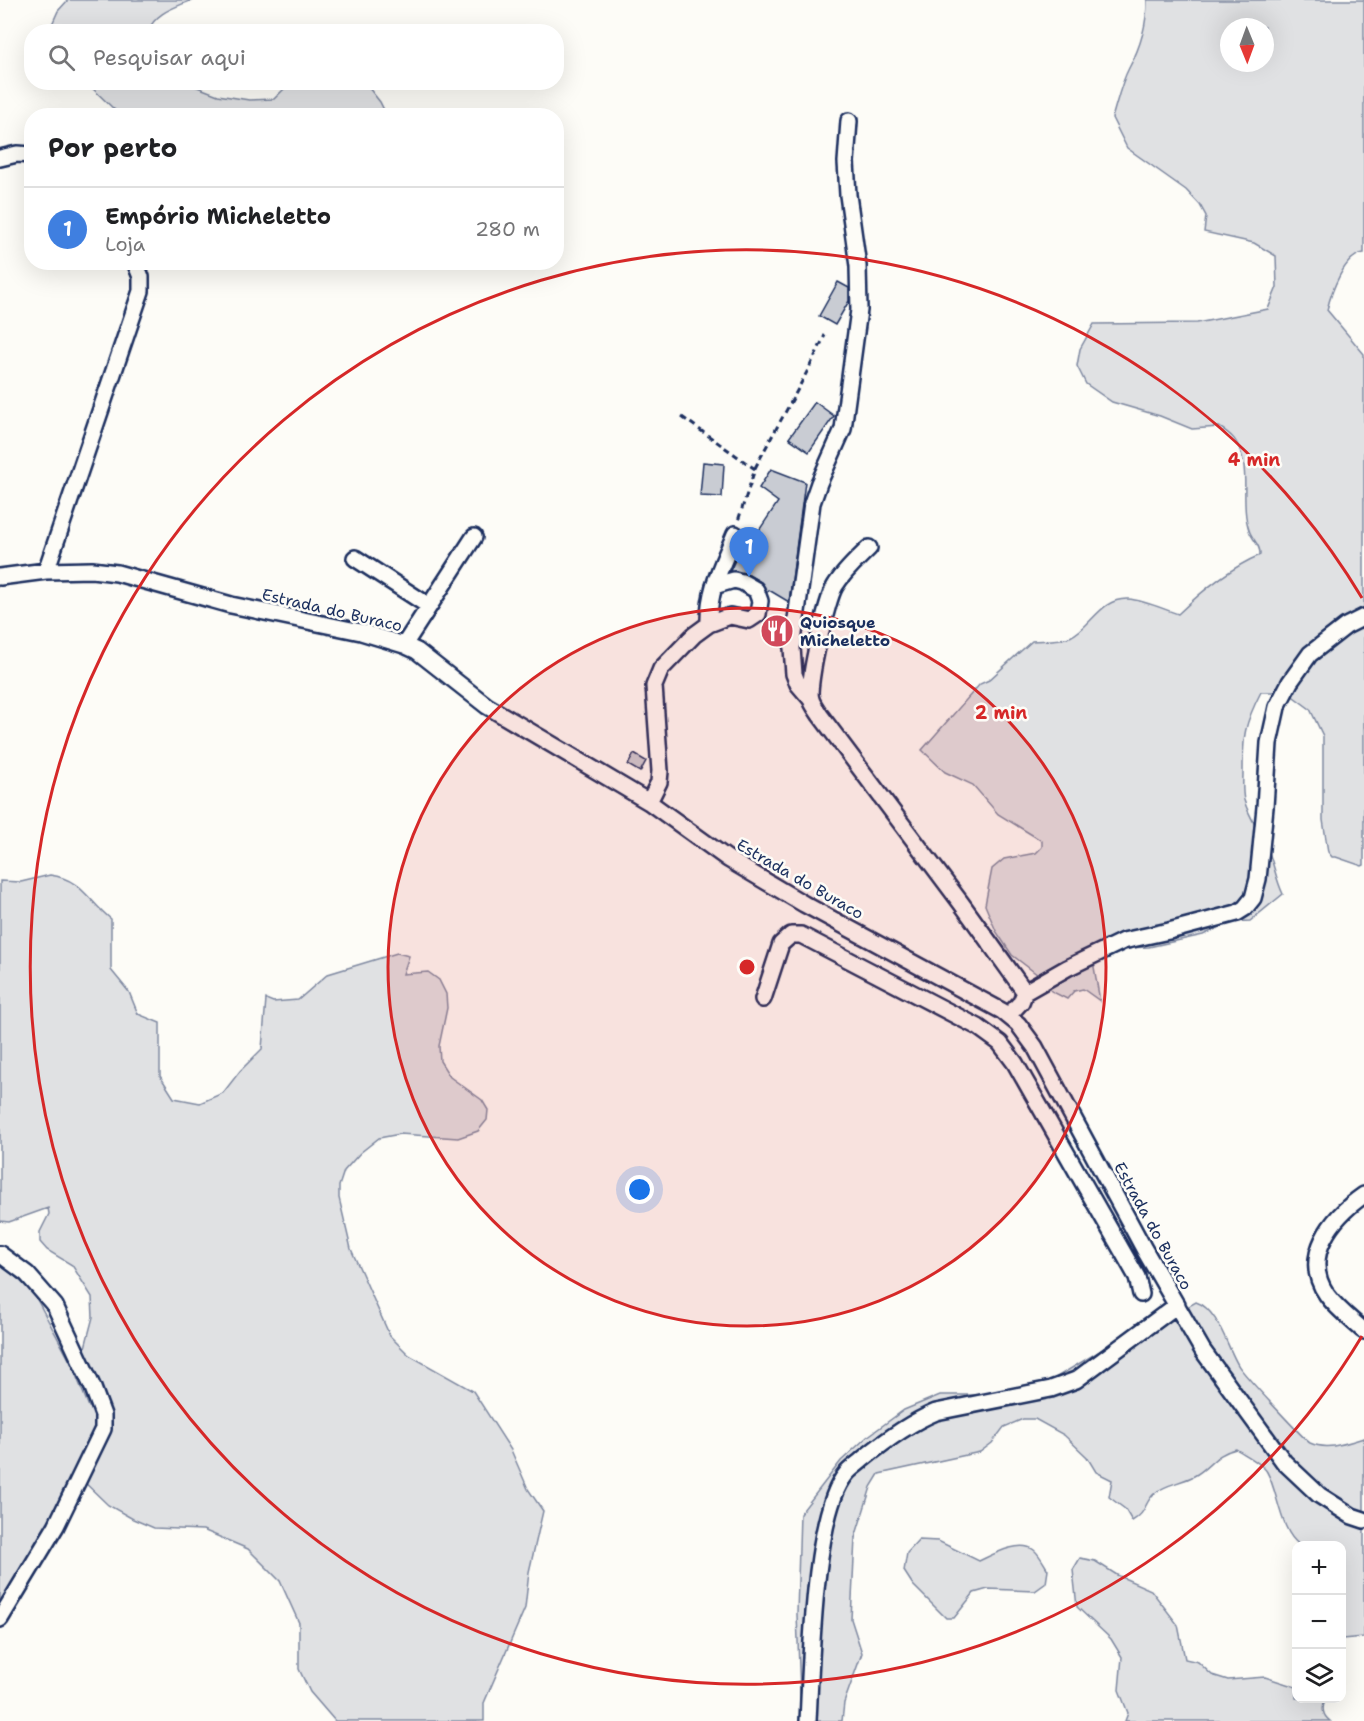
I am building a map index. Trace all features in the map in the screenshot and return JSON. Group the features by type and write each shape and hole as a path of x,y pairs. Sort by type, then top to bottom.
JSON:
{"street":[{"path":"849,121 846,162 848,195 855,234 860,303 843,429 812,503 793,632 794,675 820,715 1025,992"},
{"path":"0,158 24,154"},
{"path":"46,571 141,291 141,277 138,270"},
{"path":"709,624 708,603 735,534"},
{"path":"404,645 474,537"},
{"path":"810,698 828,601 842,575 869,548"},
{"path":"355,558 429,606"},
{"name":"Estrada do Buraco","path":"0,577 46,571 92,570 117,573 231,605 362,632 404,645 417,651 487,706 649,802 728,859 804,904 1002,1011 1018,1024 1035,1047 1203,1351 1284,1462 1303,1482 1352,1516 1364,1520"},
{"path":"649,802 659,782 660,765 654,686 661,669 694,635 709,624 730,616 749,620 758,614 760,601 756,590 734,580 714,586"},
{"path":"1008,1016 1021,1002 1025,992 1123,940 1169,931 1237,913 1245,908 1253,898 1258,879 1269,743 1277,706 1290,682 1310,654 1346,626 1364,617"},
{"path":"763,999 781,944 791,935 801,935 978,1027 1000,1043 1015,1063 1137,1277 1142,1294"},
{"path":"1048,1124 1070,1112"},
{"path":"1364,1195 1329,1227 1320,1242 1317,1268 1320,1281 1328,1296 1364,1331"},
{"path":"0,1254 27,1274 55,1306 93,1388 105,1422 56,1526 0,1619"},
{"path":"808,1721 815,1597 823,1536 832,1500 845,1474 885,1441 921,1418 936,1412 1051,1389 1076,1380 1177,1305"}],"path":[{"path":"735,534 754,468 782,414 810,368 825,335"},
{"path":"681,417 754,468"}],"shaded area":[{"path":"68,0 192,0 172,8 152,24 52,24 58,11"},
{"path":"1147,0 1364,0 1364,253 1350,260 1345,267 1335,285 1327,310 1364,354 1364,865 1332,857 1328,852 1323,820 1323,736 1310,709 1287,692 1261,692 1246,730 1243,749 1243,793 1249,813 1268,850 1283,894 1250,921 1231,922 1203,935 1149,947 1123,948 1101,941 1094,967 1100,1001 1083,989 1074,991 1067,999 1051,991 1038,975 1012,955 996,931 985,905 992,869 1004,859 1036,853 1042,847 1042,841 998,814 973,785 945,772 922,750 980,684 989,680 1032,641 1070,637 1103,608 1118,600 1140,601 1178,614 1216,581 1237,566 1260,555 1246,519 1243,460 1240,449 1232,437 1219,427 1192,429 1160,416 1112,402 1086,384 1077,366 1080,349 1094,324 1197,323 1268,309 1277,287 1276,256 1254,243 1204,232 1206,216 1200,205 1186,190 1127,148 1112,118 1144,27"},
{"path":"94,90 205,90 218,95 249,100 274,99 283,90 371,90 383,108 113,108"},
{"path":"50,875 61,877 77,886 111,919 111,970 129,992 138,1014 160,1023 160,1076 174,1098 200,1103 223,1093 240,1071 262,1049 266,999 273,1002 298,1000 328,974 397,953 409,956 403,974 428,972 439,980 446,994 447,1008 439,1046 440,1061 450,1077 482,1100 488,1110 487,1120 478,1131 458,1138 400,1134 379,1138 360,1153 344,1171 339,1186 339,1198 351,1249 390,1336 409,1355 473,1391 511,1450 528,1489 543,1511 529,1572 525,1608 484,1703 484,1721 335,1721 310,1692 299,1669 299,1623 280,1581 248,1549 203,1530 154,1528 108,1505 81,1479 0,1605 0,1262 34,1294 71,1363 89,1407 93,1407 83,1355 93,1317 92,1297 72,1265 47,1250 40,1242 40,1232 49,1214 48,1208 9,1222 0,1221 0,881 21,882"},
{"path":"1196,1302 1204,1306 1216,1320 1242,1371 1310,1443 1331,1446 1364,1438 1364,1637 1346,1639 1346,1541 1295,1541 1293,1539 1284,1521 1267,1472 1253,1459 1236,1449 1223,1454 1194,1476 1155,1493 1140,1515 1132,1521 1125,1509 1109,1497 1112,1480 1096,1472 1087,1457 1064,1435 1035,1419 1023,1419 1004,1427 992,1443 980,1452 879,1474 871,1487 855,1538 851,1619 862,1653 844,1703 842,1721 801,1721 797,1614 800,1514 841,1461 867,1437 904,1410 940,1395 981,1395 1042,1386 1128,1334 1166,1319"},
{"path":"919,1540 938,1541 979,1561 1006,1549 1028,1547 1036,1552 1048,1570 1046,1583 1035,1591 988,1589 974,1593 954,1618 946,1618 913,1585 904,1571 907,1553"},
{"path":"1080,1558 1095,1561 1117,1575 1151,1590 1178,1625 1185,1659 1198,1662 1212,1675 1228,1680 1265,1677 1292,1686 1292,1703 1324,1703 1323,1711 1330,1721 1125,1721 1128,1713 1119,1690 1122,1657 1111,1639 1077,1607 1073,1570"}],"building":[{"path":"838,282 849,288 849,301 835,325 819,316"},
{"path":"815,402 834,416 809,452 789,438"},
{"path":"703,462 724,464 722,497 700,496"},
{"path":"771,469 805,482 789,602 769,590 767,592 761,582 747,574 730,571 747,534 754,538 778,502 759,488"},
{"name":"Quiosque Micheletto","path":"783,620 785,625 783,639 772,640 767,632 770,621"},
{"path":"634,754 646,761 640,772 628,765"}],"place":[{"name":"Empório Micheletto","path":"749,577"},
{"name":"Quiosque Micheletto","path":"777,631"}]}
